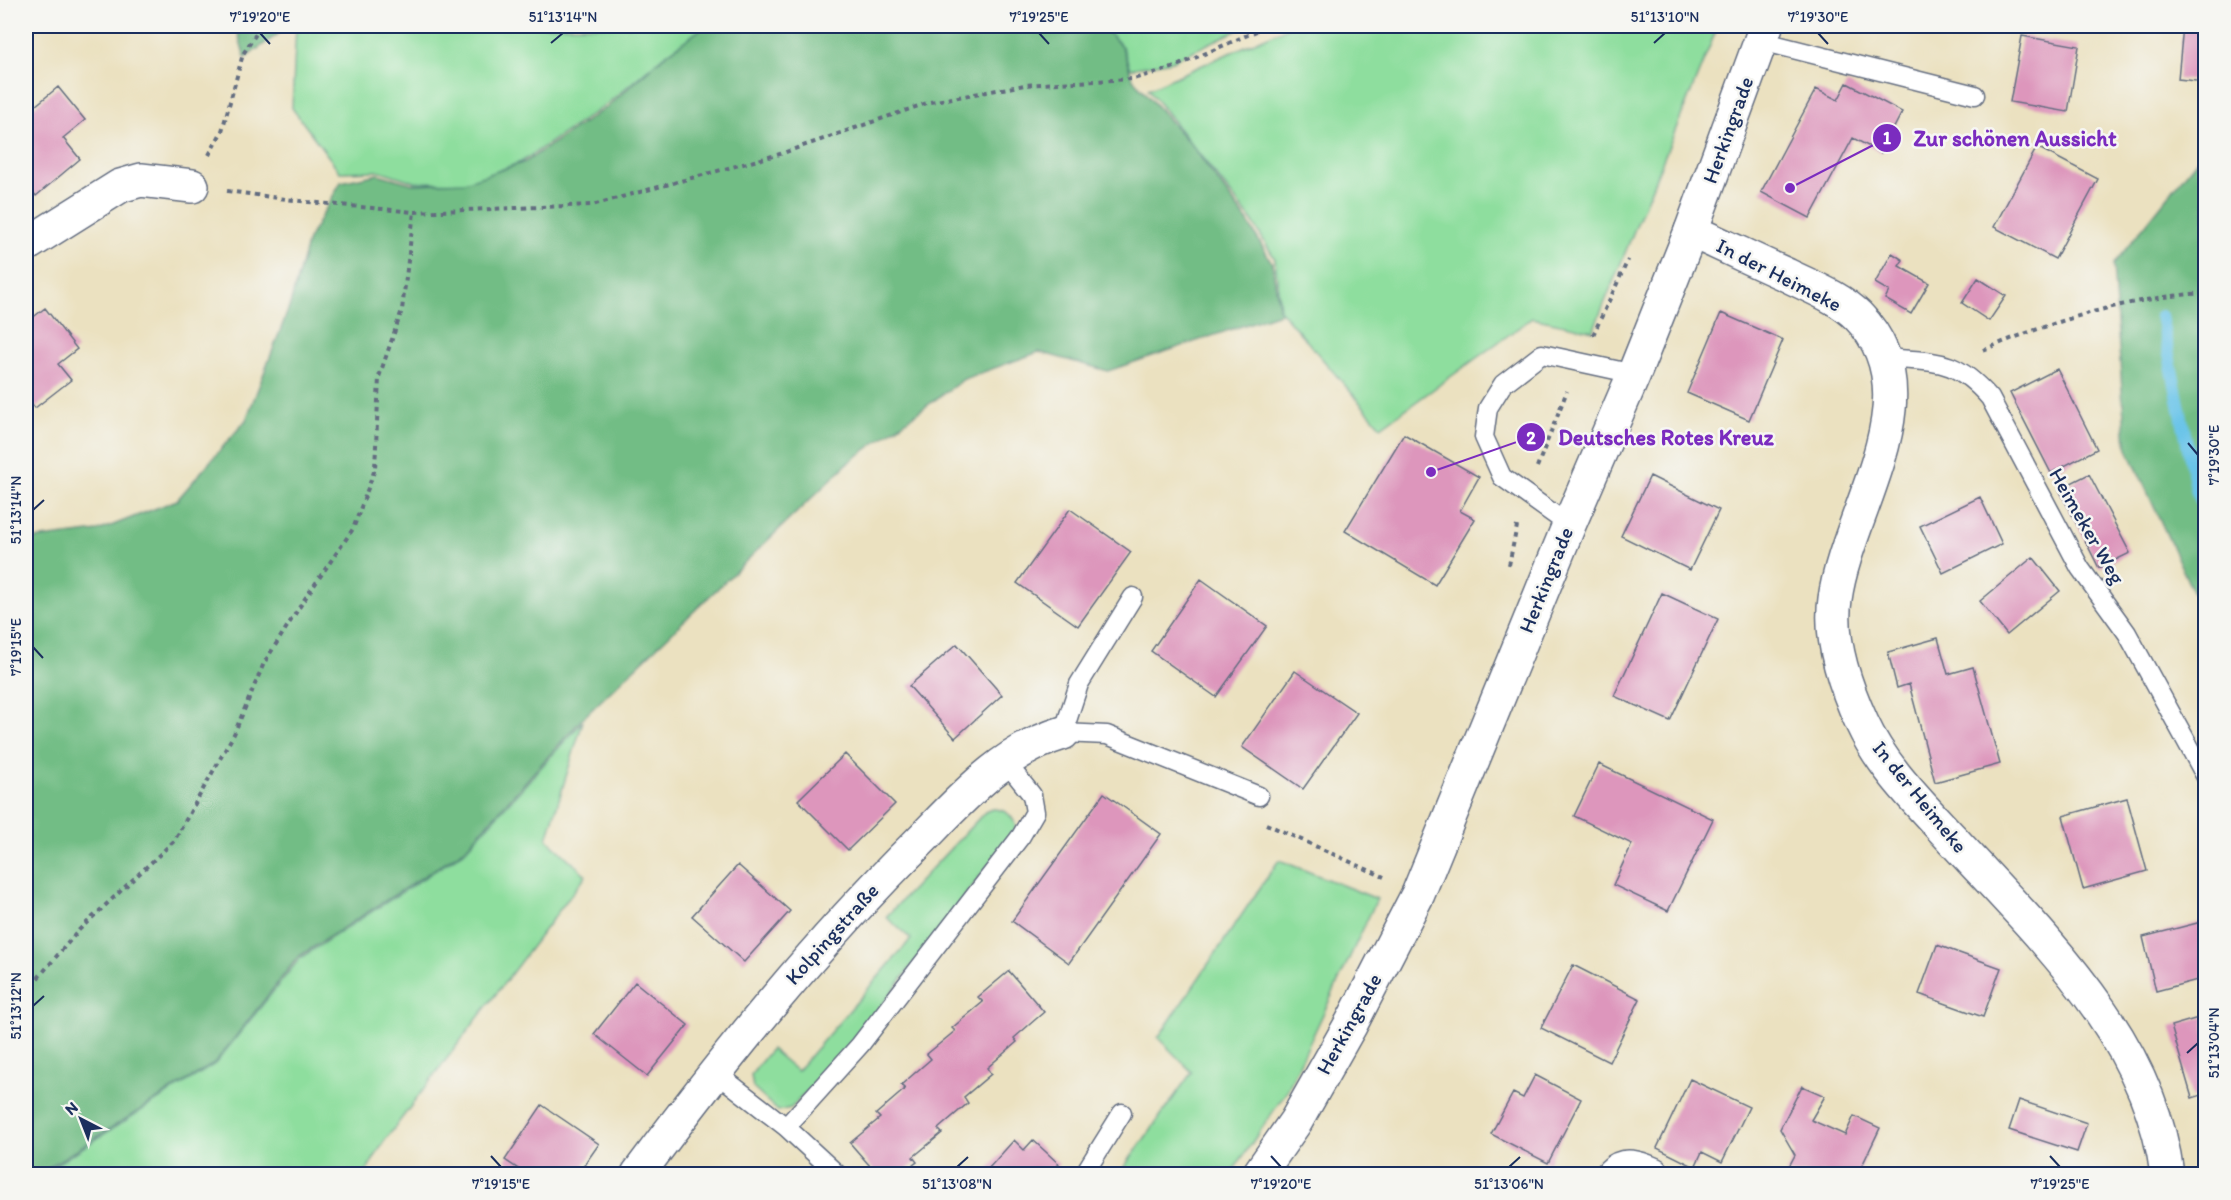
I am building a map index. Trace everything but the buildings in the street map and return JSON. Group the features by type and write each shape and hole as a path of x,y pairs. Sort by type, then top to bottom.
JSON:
{"street":[{"name":"Herkingrade","path":"1259,1174 1296,1121 1351,1024 1418,894 1569,525 1634,374 1691,231 1763,33"},
{"path":"26,245 120,186 141,180 192,186"},
{"name":"In der Heimeke","path":"1691,231 1828,295 1856,314 1875,336 1885,358 1891,392 1887,427 1880,457 1843,556 1834,602 1834,632 1840,663 1863,725 1894,771 2061,957 2104,1015 2130,1059 2148,1102 2165,1155 2168,1174"},
{"name":"Kolpingstraße","path":"638,1174 714,1071 866,894 971,790 1005,761 1035,741 1063,733"},
{"path":"1612,1174 1617,1170 1634,1166 1653,1174"}],"lane":[{"path":"1763,33 1976,94"},
{"path":"1569,525 1502,477 1484,437 1488,408 1503,384 1542,354 1634,374"},
{"name":"Heimeker Weg","path":"1885,358 1949,364 1972,378 1990,398 2080,568 2127,633 2205,777"},
{"path":"1133,597 1079,684 1063,733 1107,735 1259,796"},
{"path":"786,1127 860,1045 1021,836 1035,812 1032,795 1005,761"},
{"path":"714,1071 786,1127 837,1174"},
{"path":"1084,1174 1122,1113"}],"path":[{"path":"261,26 243,54 222,131 192,186 308,202 414,212 592,205 780,154 930,102 1025,85 1133,79 1173,68 1268,26"},
{"path":"26,992 79,930 174,842 234,734 264,663 353,529 375,469 378,377 402,310 414,212"},
{"path":"1949,364 2018,336 2093,311 2171,294 2205,293"},
{"path":"1291,836 1383,878"}],"green space":[{"path":"236,26 289,26 245,58"},
{"path":"296,26 705,26 662,57 607,104 521,162 466,183 415,182 381,171 340,172 292,108"},
{"path":"705,26 1102,26 1122,47 1133,79 1193,147 1248,222 1272,263 1280,313 1108,371 1039,352 964,379 849,462 583,718 463,851 298,957 215,1063 38,1174 26,1174 26,540 98,531 177,500 246,420 290,305 308,240 341,182 378,174 413,184 465,182 525,162 607,107 663,57"},
{"path":"1104,26 1246,26 1172,61 1130,69 1123,48"},
{"path":"1291,26 1718,26 1593,331 1532,318 1381,427 1280,310 1275,259 1252,221 1148,89"},
{"path":"2205,150 2205,619 2126,445 2113,265"},
{"path":"583,721 547,839 586,875 383,1143 365,1174 41,1174 215,1064 300,958 464,852"},
{"path":"992,809 1008,814 1016,829 850,1047 791,1108 778,1111 753,1088 751,1075 771,1049 797,1071 911,939 886,917 985,812"},
{"path":"1279,860 1377,899 1287,1091 1231,1174 1119,1174 1192,1072 1158,1038"}],"waterway":[{"path":"2161,316 2197,492 2206,511"}],"place":[{"name":"Zur schönen Aussicht","path":"1790,188"},
{"name":"Deutsches Rotes Kreuz","path":"1431,472"}]}
